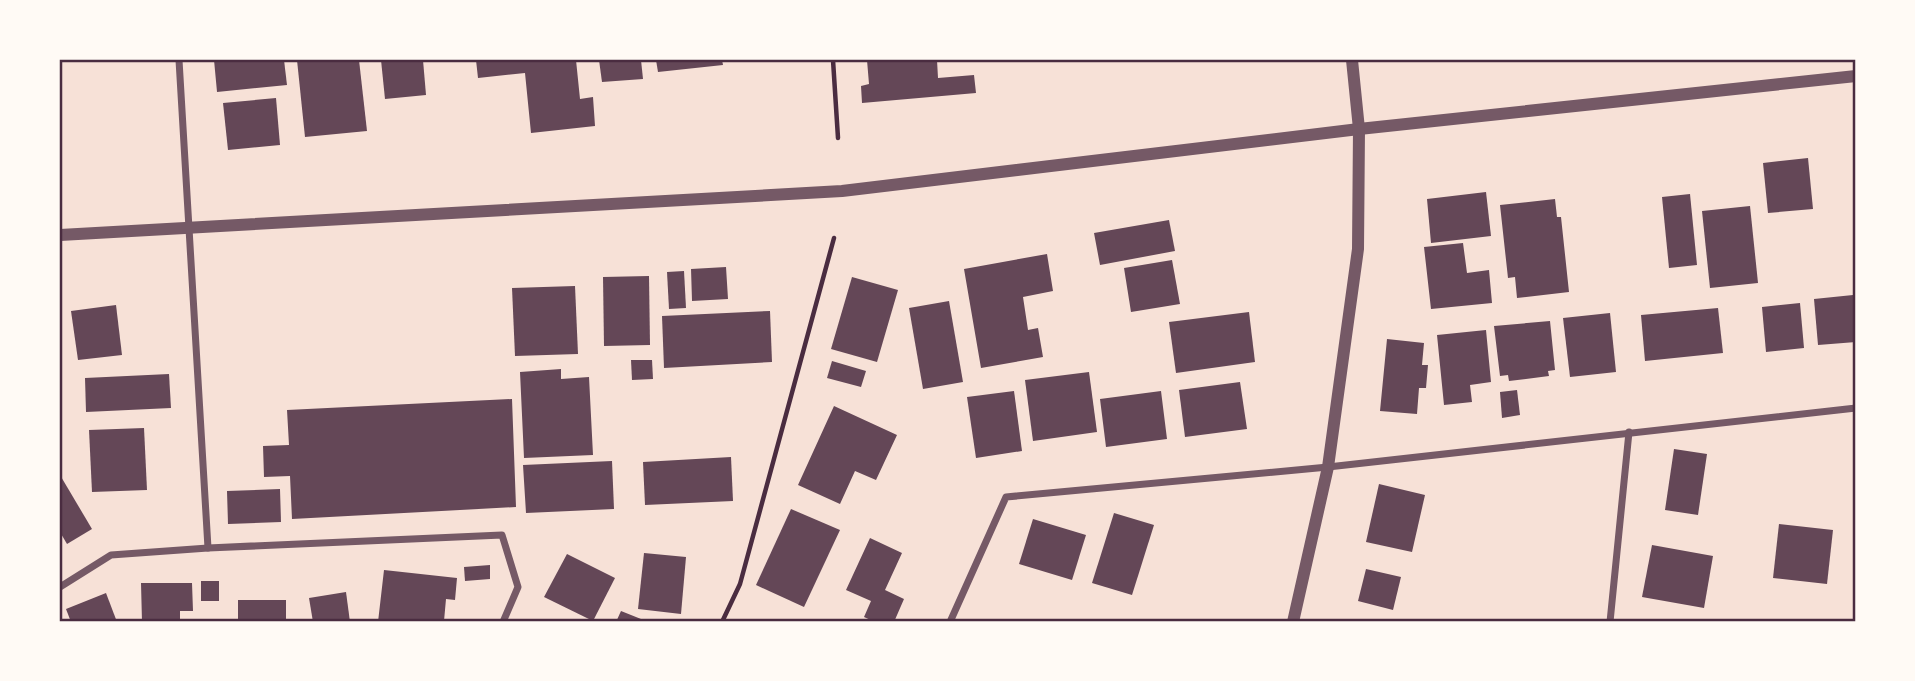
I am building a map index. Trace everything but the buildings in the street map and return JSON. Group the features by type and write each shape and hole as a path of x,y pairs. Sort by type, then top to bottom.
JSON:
{"street":[{"path":"179,60 208,548"},
{"path":"1293,621 1328,467 1357,248 1359,129 1352,60"},
{"path":"60,234 842,191 1359,129 1856,76"},
{"path":"950,621 1006,497 1328,467 1856,408"},
{"path":"1611,621 1629,432"},
{"path":"60,587 111,555 502,535 518,587 503,621"}],"path":[{"path":"834,60 838,138"},
{"path":"722,621 740,584 834,238"}]}
